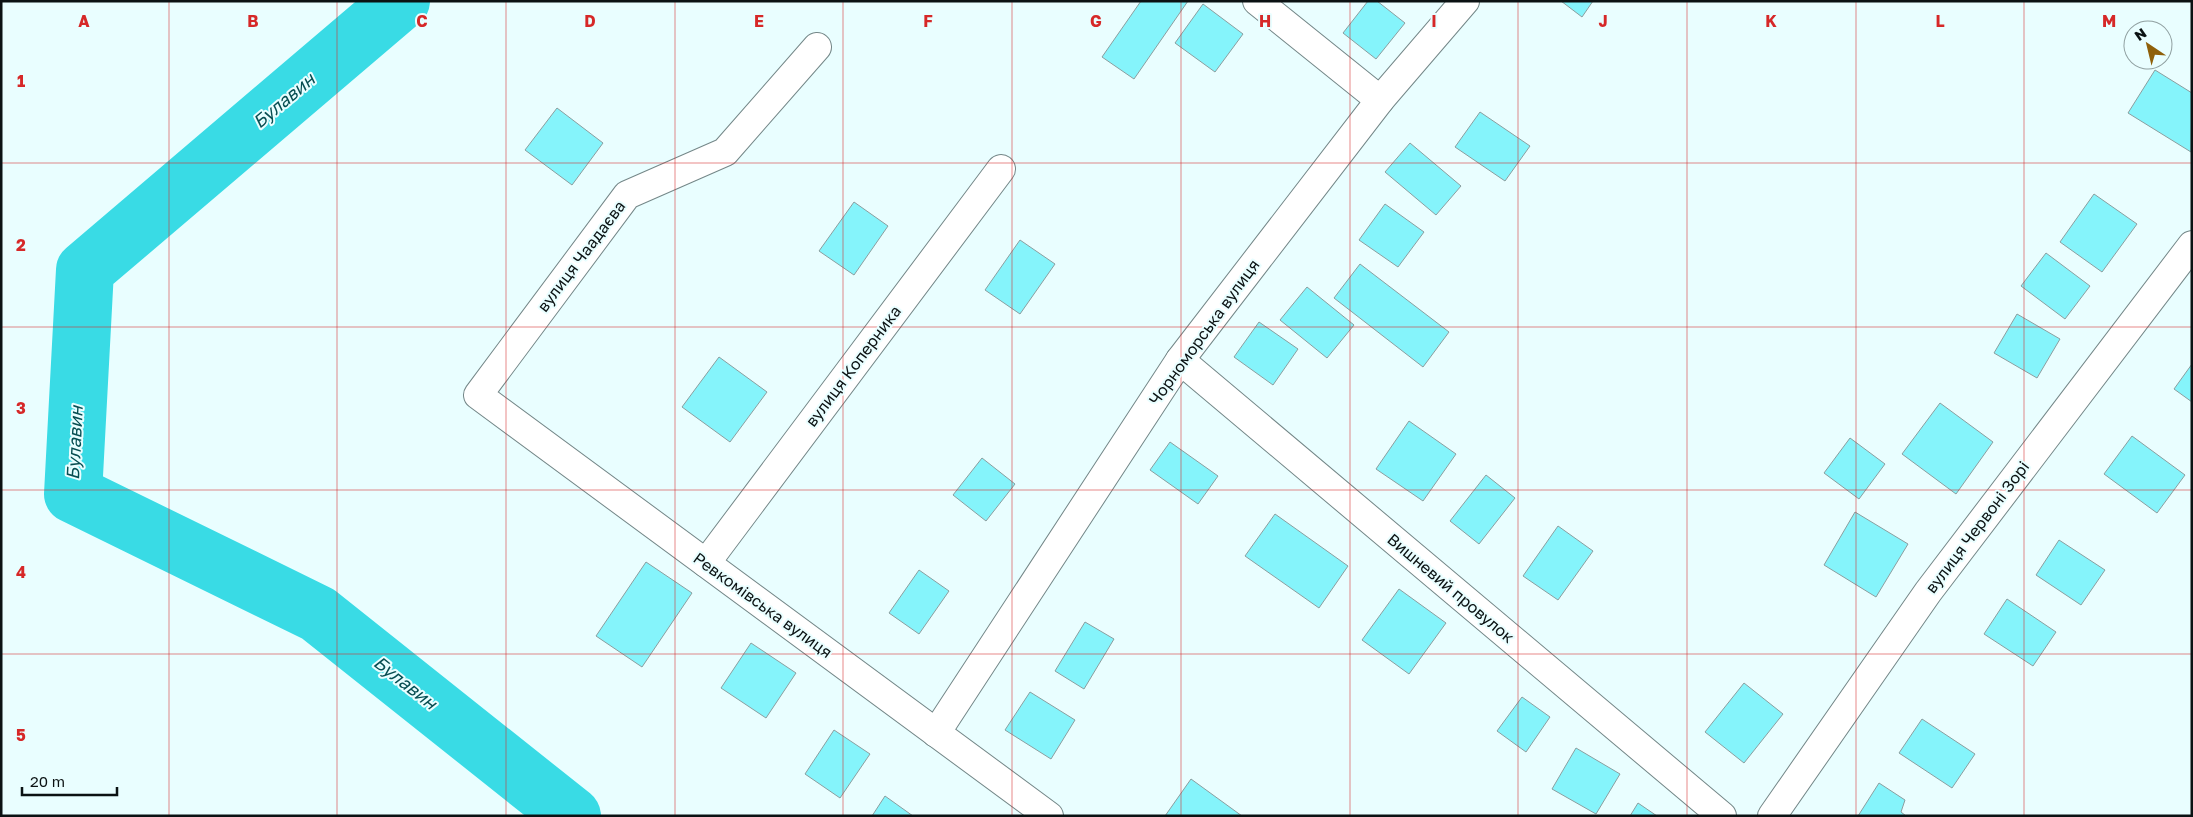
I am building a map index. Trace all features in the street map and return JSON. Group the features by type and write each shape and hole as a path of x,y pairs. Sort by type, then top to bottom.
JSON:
{"street":[{"path":"1257,1 1380,100"},
{"name":"Чорноморська вулиця","path":"936,733 1180,360 1380,100 1465,1"},
{"name":"вулиця Чаадаєва","path":"478,394 627,196 725,152 817,47"},
{"name":"вулиця Коперника","path":"706,563 1001,169"},
{"name":"вулиця Червоні Зорі","path":"1772,816 1928,592 2192,246"},
{"name":"Вишневий провулок","path":"1180,360 1722,816"},
{"name":"Ревкомівська вулиця","path":"478,394 1049,816"}],"building":[{"path":"1141,1 1188,1 1134,79 1102,57"},
{"path":"1368,1 1377,1 1405,23 1376,59 1343,33"},
{"path":"1561,1 1593,1 1582,17"},
{"path":"1203,4 1243,34 1215,72 1175,43"},
{"path":"2155,70 2192,93 2191,152 2128,113"},
{"path":"557,108 603,143 572,185 525,150"},
{"path":"1480,112 1530,146 1505,181 1455,147"},
{"path":"1410,143 1461,186 1436,215 1385,172"},
{"path":"2094,194 2137,224 2102,272 2060,242"},
{"path":"854,202 888,226 854,275 819,251"},
{"path":"1385,204 1424,232 1398,267 1359,240"},
{"path":"1020,240 1055,264 1020,314 985,290"},
{"path":"2046,253 2090,286 2065,319 2021,286"},
{"path":"1360,264 1449,332 1423,367 1334,298"},
{"path":"1307,287 1354,325 1327,358 1280,320"},
{"path":"2017,314 2060,339 2037,378 1994,353"},
{"path":"1259,322 1298,349 1273,385 1234,357"},
{"path":"719,357 767,392 730,442 682,407"},
{"path":"2192,364 2192,402 2174,389"},
{"path":"1940,403 1993,442 1956,494 1902,454"},
{"path":"1409,421 1456,454 1423,501 1376,469"},
{"path":"2132,436 2185,475 2157,513 2104,474"},
{"path":"1850,438 1885,464 1859,499 1824,473"},
{"path":"1170,442 1218,476 1198,504 1150,470"},
{"path":"982,458 1015,484 986,521 953,495"},
{"path":"1486,475 1515,498 1479,544 1450,521"},
{"path":"1855,512 1908,544 1876,597 1824,565"},
{"path":"1275,514 1348,566 1319,608 1245,556"},
{"path":"1558,526 1593,551 1558,600 1523,576"},
{"path":"2059,540 2105,570 2081,605 2036,575"},
{"path":"646,562 692,593 642,667 596,636"},
{"path":"919,570 949,591 919,634 889,613"},
{"path":"1399,589 1446,623 1409,674 1362,640"},
{"path":"2007,599 2056,632 2033,666 1984,634"},
{"path":"1085,622 1114,639 1084,689 1055,671"},
{"path":"751,643 796,673 766,718 721,688"},
{"path":"1744,683 1783,714 1744,763 1705,732"},
{"path":"1030,692 1075,720 1051,759 1005,730"},
{"path":"1522,697 1550,717 1526,752 1497,731"},
{"path":"1922,719 1975,754 1952,788 1899,753"},
{"path":"834,730 870,754 840,798 805,774"},
{"path":"1576,748 1620,774 1596,814 1552,789"},
{"path":"1191,779 1242,816 1165,816"},
{"path":"1879,783 1905,800 1901,812 1906,816 1858,816"},
{"path":"885,796 913,816 872,816"},
{"path":"1638,803 1657,816 1630,816"}],"waterway":[{"name":"Булавин","path":"401,1 85,270 73,494 318,614 572,816"}]}
